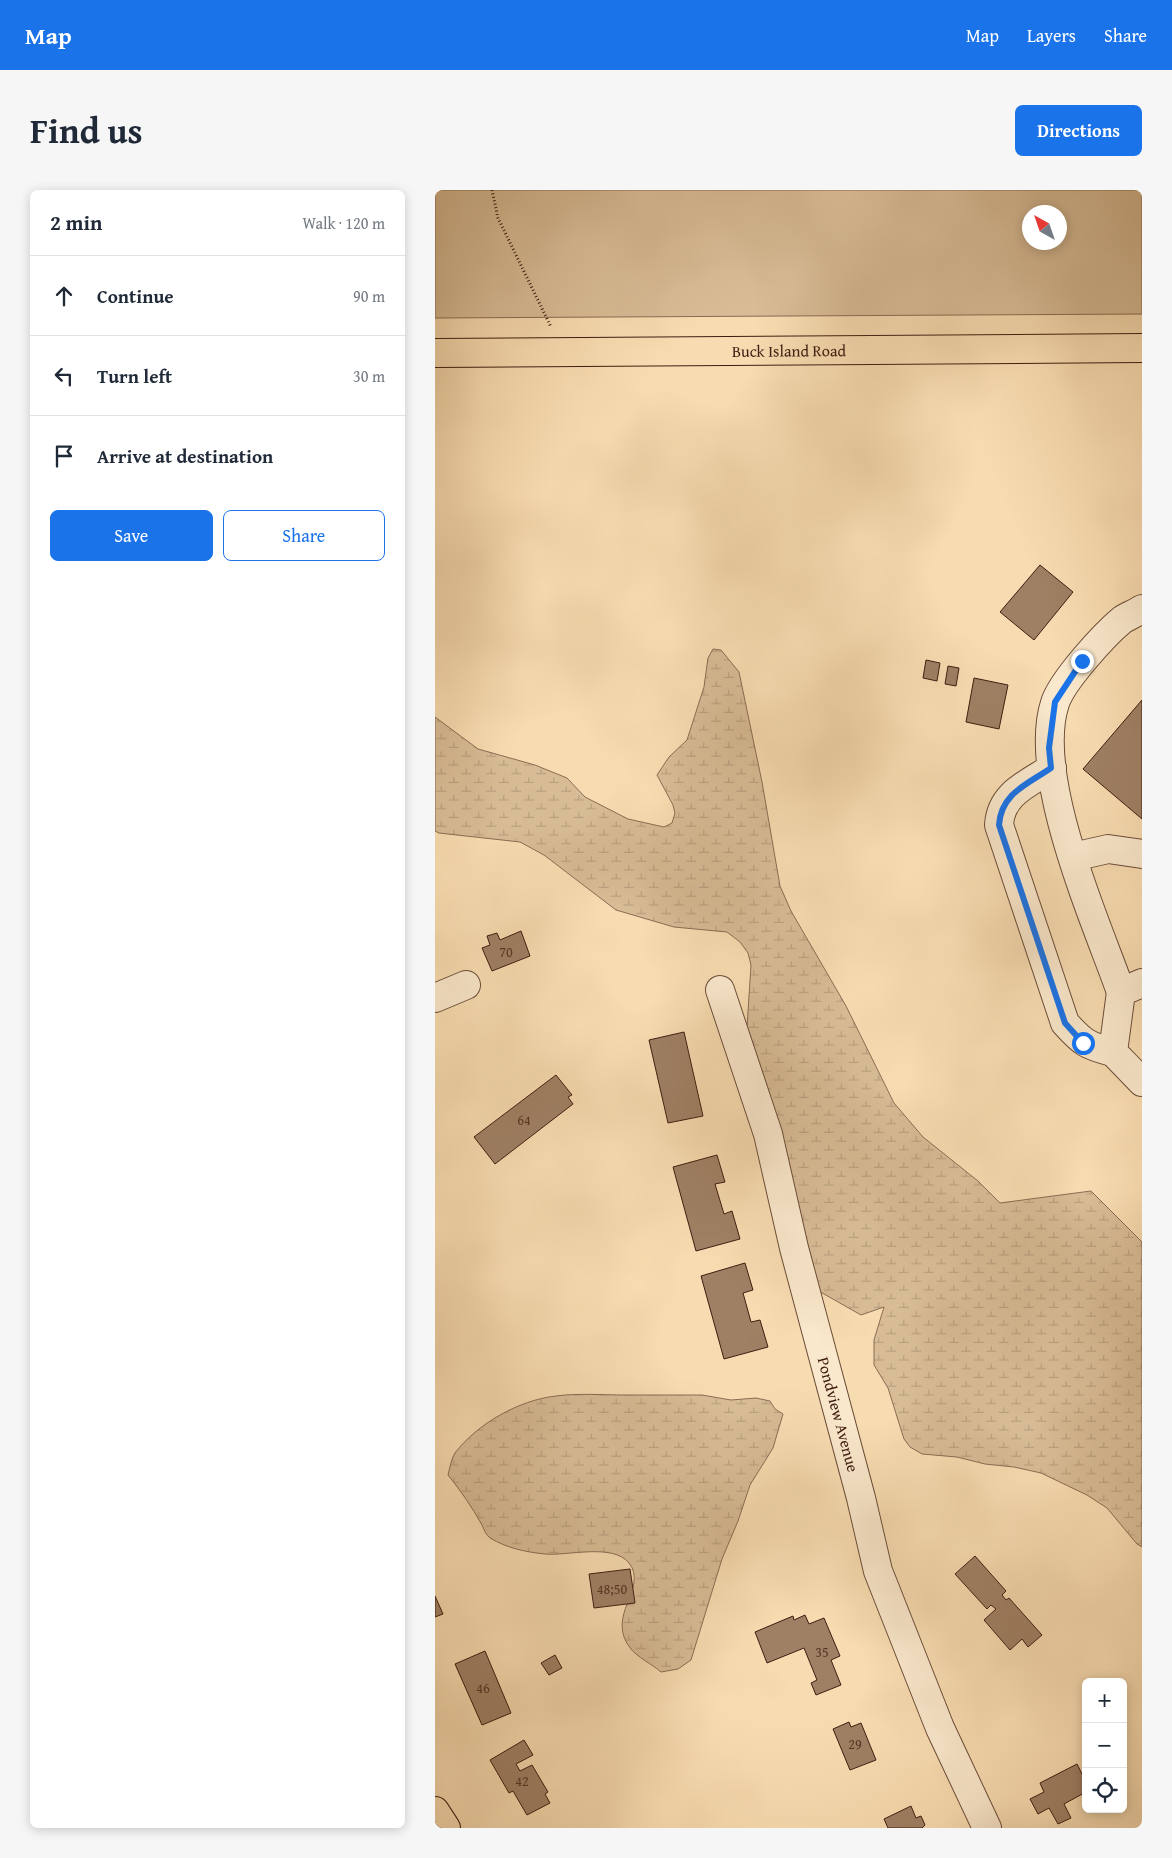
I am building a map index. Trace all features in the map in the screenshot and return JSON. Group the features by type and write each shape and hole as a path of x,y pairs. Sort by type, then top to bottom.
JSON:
{"main road":[{"name":"Buck Island Road","path":"435,353 1142,348"},
{"path":"435,1811 446,1828"}],"street":[{"path":"1113,1052 1132,987 1073,857 1056,797 1049,748 1055,702 1082,661 1123,620 1142,609"},
{"path":"1051,768 1011,795 1003,804 999,825 1065,1023 1083,1043 1091,1047 1113,1052 1142,1082"},
{"path":"1073,857 1108,849 1142,854"},
{"path":"435,998 466,984"},
{"name":"Pondview Avenue","path":"720,990 768,1134 796,1257 861,1498 878,1571 940,1728 987,1828"}],"path":[{"path":"491,190 498,218 538,297 561,351"}],"green space":[{"path":"435,190 1142,190 1142,314 435,318"},
{"path":"713,649 721,650 739,672 762,782 780,886 791,911 846,1006 894,1103 923,1137 978,1181 1000,1203 1091,1191 1142,1242 1142,1547 1137,1544 1107,1508 1087,1495 1041,1473 1014,1467 985,1464 957,1457 922,1454 910,1447 904,1439 888,1388 874,1365 874,1340 884,1307 861,1315 817,1290 745,1059 751,965 748,953 740,942 727,932 674,927 616,910 544,855 520,842 435,831 435,717 478,749 535,765 567,778 585,797 628,819 664,827 672,823 675,813 673,805 657,775 669,757 687,740 704,687 708,658"},
{"path":"581,1394 702,1395 731,1400 756,1398 770,1401 775,1409 783,1414 773,1448 750,1485 738,1521 722,1559 691,1660 678,1669 661,1672 633,1652 624,1637 622,1625 624,1614 634,1582 634,1573 629,1563 622,1557 612,1553 545,1554 516,1549 496,1541 487,1535 470,1505 448,1475 454,1455 464,1442 487,1423 514,1408 542,1398 556,1396"}],"building":[{"path":"1040,565 1073,592 1034,640 1000,612"},
{"path":"926,660 940,663 937,681 923,678"},
{"path":"948,666 959,668 956,686 945,684"},
{"path":"974,678 1008,685 999,729 966,722"},
{"path":"1142,700 1142,819 1083,769"},
{"path":"521,931 530,956 492,971 482,948 490,945 487,936 497,933 500,940"},
{"path":"684,1032 703,1116 668,1123 649,1040"},
{"path":"556,1075 572,1095 568,1097 573,1104 495,1164 474,1137"},
{"path":"717,1155 725,1182 715,1184 724,1214 732,1211 740,1239 696,1251 673,1167"},
{"path":"745,1263 753,1290 743,1293 751,1322 760,1320 768,1347 724,1359 701,1276"},
{"path":"975,1556 1006,1591 1002,1595 1006,1600 1009,1598 1042,1635 1028,1647 1022,1639 1010,1650 984,1620 996,1609 991,1605 987,1609 955,1574"},
{"path":"630,1569 635,1603 594,1608 589,1574"},
{"path":"435,1596 443,1614 435,1617"},
{"path":"805,1615 809,1624 824,1618 840,1656 831,1660 841,1685 816,1695 811,1683 817,1680 804,1648 767,1663 755,1632 793,1616 794,1620"},
{"path":"485,1651 511,1713 482,1725 455,1664"},
{"path":"555,1655 562,1668 549,1675 541,1663"},
{"path":"849,1722 851,1727 861,1723 876,1760 850,1770 833,1729"},
{"path":"524,1740 533,1755 516,1764 520,1771 532,1765 548,1792 545,1794 550,1803 527,1815 513,1791 509,1793 490,1760"},
{"path":"1077,1764 1082,1774 1082,1794 1064,1804 1071,1818 1058,1824 1049,1808 1038,1814 1030,1799 1044,1792 1040,1783"},
{"path":"911,1806 916,1818 921,1816 925,1825 922,1828 888,1828 884,1819"}],"route":[{"path":"1082,661 1055,702 1049,748 1051,768 1011,795 1003,804 999,825 1065,1023 1083,1043"}]}
